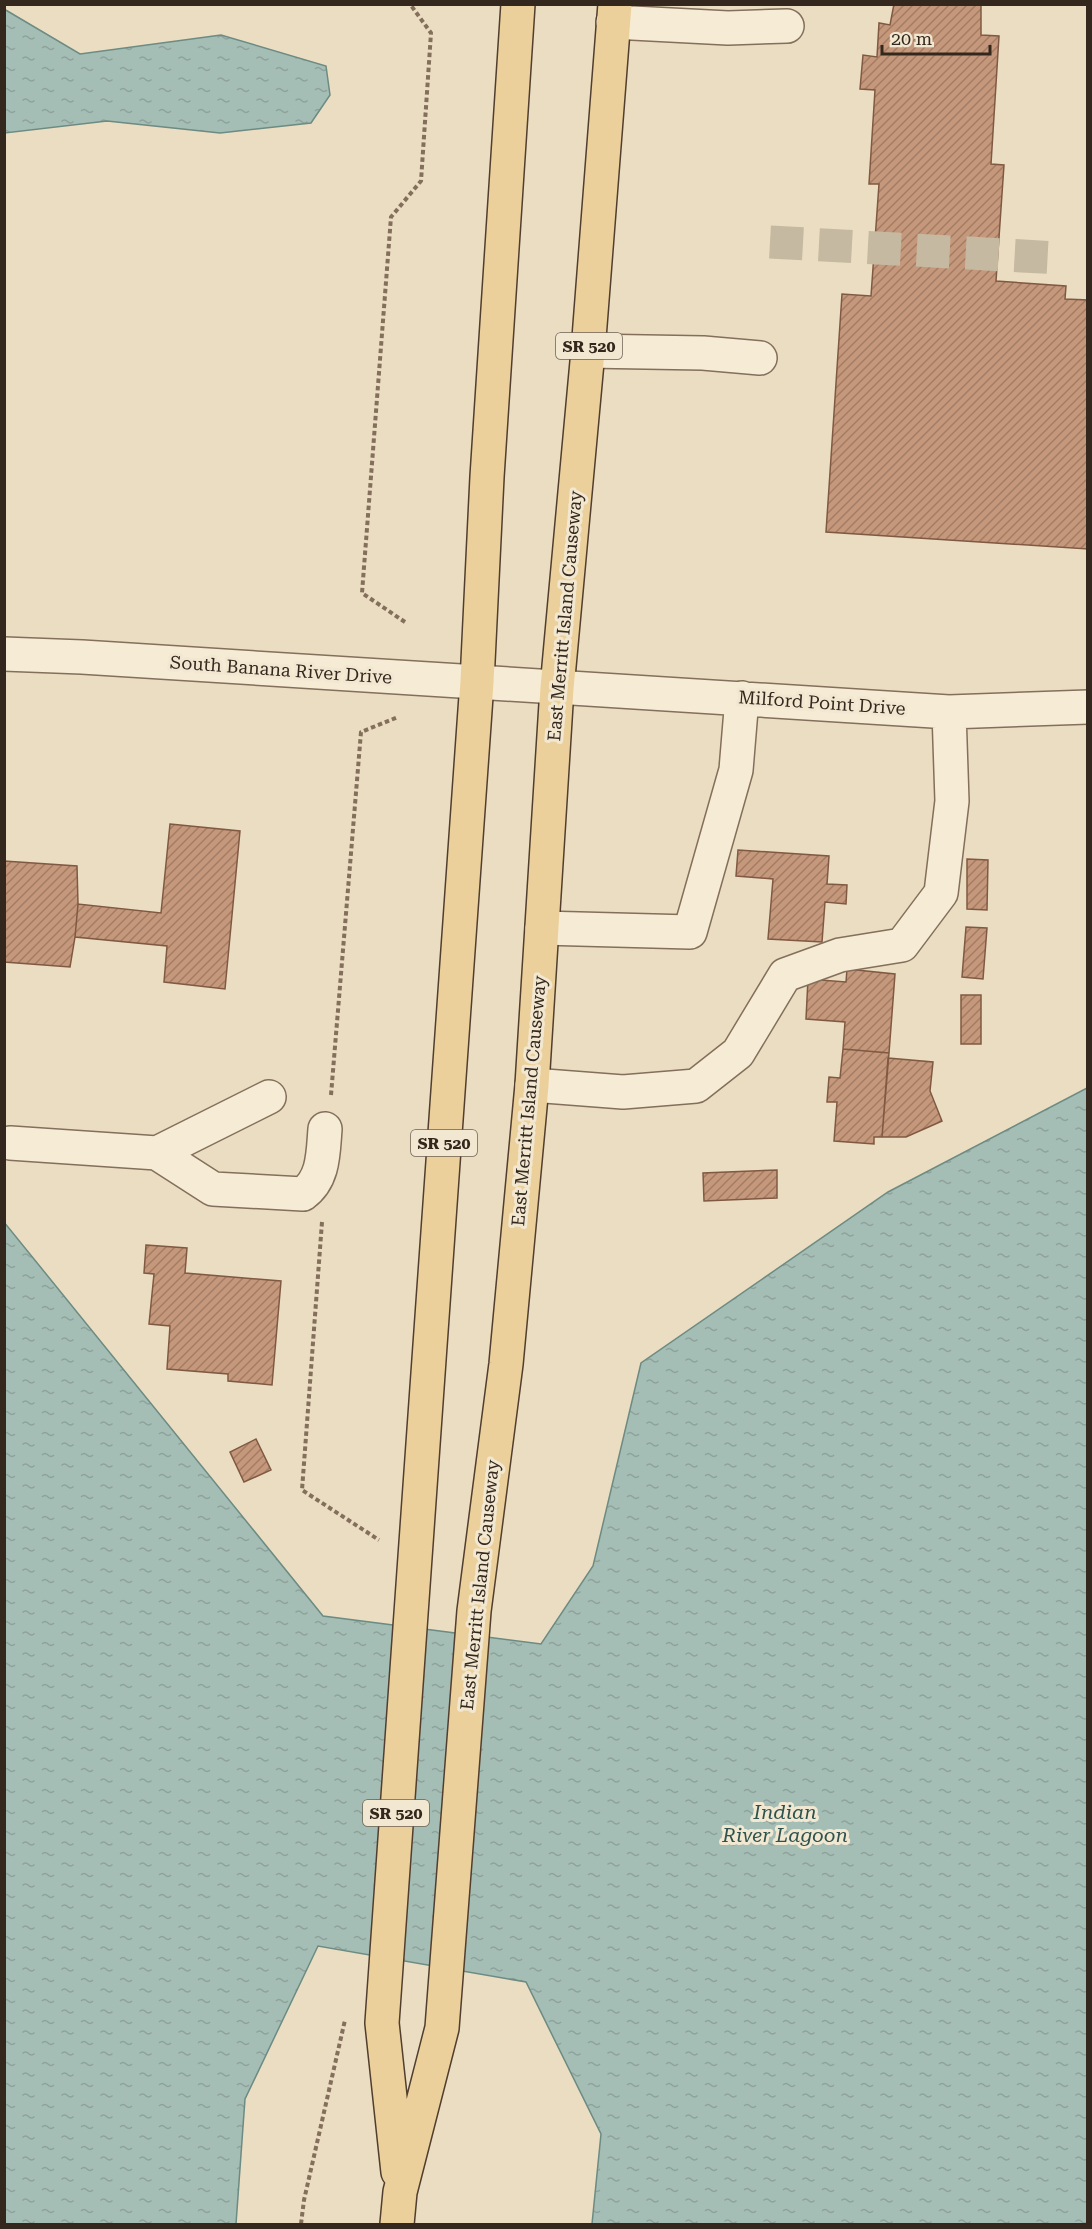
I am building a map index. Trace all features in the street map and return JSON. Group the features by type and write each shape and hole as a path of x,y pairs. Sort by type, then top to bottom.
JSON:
{"main road":[{"name":"East Merritt Island Causeway","path":"400,2192 382,2023 477,682 487,477 518,4"},
{"name":"East Merritt Island Causeway","path":"397,2224 400,2192 442,2028 474,1611 506,1364 532,1085 558,688 588,351 614,13"}],"street":[{"path":"614,13 728,28 787,26"},
{"path":"588,351 703,353 760,358"},
{"name":"South Banana River Drive","path":"4,654 558,688"},
{"name":"Milford Point Drive","path":"558,688 950,711 1088,707"},
{"path":"543,928 690,932 736,770 742,698"},
{"path":"532,1085 623,1092 696,1086 738,1053 784,975 840,955 902,945 941,893 952,801 950,711"},
{"path":"157,1153 270,1097"},
{"path":"10,1143 157,1153 213,1189 303,1194 314,1186 322,1161 325,1129"}],"path":[{"path":"405,622 362,593 391,217 421,181 431,33 410,4"},
{"path":"301,2224 304,2200 345,2019"}],"water":[{"path":"4,9 80,54 221,35 326,66 330,95 311,123 220,133 107,121 5,133"},
{"name":"Indian River Lagoon","path":"1087,1088 1087,2224 592,2224 601,2134 526,1982 318,1946 245,2099 236,2224 5,2224 4,1222 323,1616 541,1644 593,1566 641,1363 888,1192"}],"building":[{"path":"894,4 981,4 981,35 999,36 991,164 1004,165 996,281 1066,286 1065,299 1088,300 1088,549 826,532 842,294 871,296 879,184 869,184 875,90 860,89 863,55 877,57 879,23 890,25"},
{"path":"170,824 240,831 225,989 164,982 167,946 75,937 78,904 161,913"},
{"path":"738,850 829,856 827,884 847,885 846,904 825,902 822,942 768,939 773,879 736,876"},
{"path":"967,859 988,860 987,910 967,909"},
{"path":"4,861 77,866 78,904 70,967 4,962"},
{"path":"966,927 987,928 983,979 962,977"},
{"path":"847,969 895,974 889,1053 843,1049 845,1022 806,1019 808,979 846,982"},
{"path":"961,995 981,995 981,1044 961,1044"},
{"path":"843,1049 889,1053 882,1137 874,1137 874,1144 834,1141 837,1102 827,1102 829,1077 840,1078"},
{"path":"888,1058 933,1062 930,1091 942,1121 906,1137 882,1137"},
{"path":"777,1170 777,1198 704,1201 703,1173"},
{"path":"146,1245 187,1248 185,1273 281,1281 272,1385 228,1381 228,1374 167,1369 170,1326 149,1324 154,1274 144,1273"},
{"path":"256,1439 271,1470 244,1482 230,1452"}],"tunnel":[{"path":"770,242 1059,258"}]}
